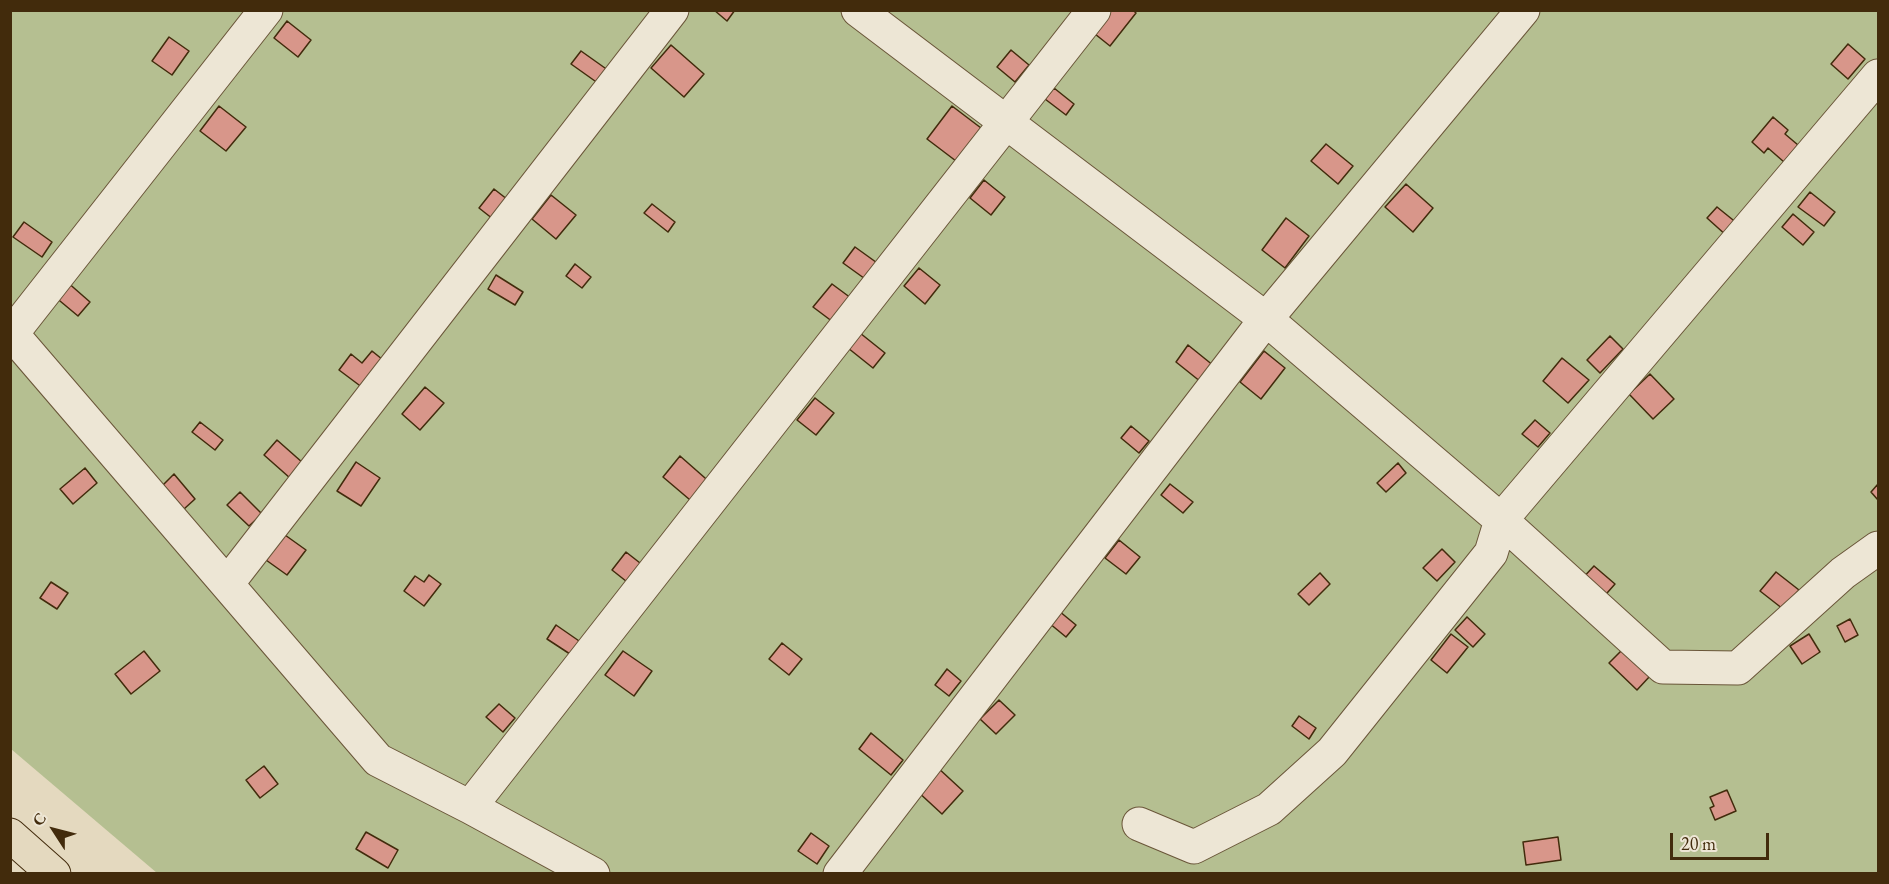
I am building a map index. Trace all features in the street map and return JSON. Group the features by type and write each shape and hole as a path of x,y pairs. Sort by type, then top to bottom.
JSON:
{"main road":[{"path":"10,835 54,873"}],"lane":[{"path":"266,10 11,335 378,760 594,873"},
{"path":"227,584 672,10"},
{"path":"858,10 1266,319 1502,520 1663,667 1738,668 1843,573 1878,548"},
{"path":"470,807 1094,10"},
{"path":"840,873 1266,319 1523,10"},
{"path":"1139,824 1194,846 1269,809 1332,752 1491,553 1502,520 1878,76"}],"green space":[{"path":"11,11 1878,11 1878,873 157,873 11,749"}],"building":[{"path":"714,10 735,10 727,21"},
{"path":"1105,10 1133,10 1136,13 1110,46 1090,30"},
{"path":"287,21 311,40 298,57 274,38"},
{"path":"169,37 189,51 172,75 152,61"},
{"path":"1848,44 1865,59 1848,79 1831,64"},
{"path":"671,45 704,74 684,97 651,68"},
{"path":"1011,50 1029,65 1015,82 997,67"},
{"path":"581,51 612,73 602,86 571,64"},
{"path":"1054,88 1074,104 1066,115 1045,99"},
{"path":"219,106 246,127 226,151 200,131"},
{"path":"952,106 981,128 956,161 927,139"},
{"path":"1773,117 1788,130 1785,134 1798,145 1784,162 1768,148 1764,153 1752,142"},
{"path":"1326,144 1353,166 1338,184 1311,161"},
{"path":"984,180 1005,197 991,215 970,198"},
{"path":"1406,184 1433,208 1413,232 1385,207"},
{"path":"494,189 512,203 498,223 479,208"},
{"path":"1810,192 1835,212 1824,226 1798,207"},
{"path":"551,195 576,215 556,239 532,219"},
{"path":"652,204 675,222 668,232 644,213"},
{"path":"1717,207 1738,224 1727,236 1707,218"},
{"path":"1793,214 1814,232 1803,245 1782,227"},
{"path":"1286,218 1309,236 1285,268 1262,250"},
{"path":"24,222 52,242 42,257 13,237"},
{"path":"855,247 880,265 868,281 843,263"},
{"path":"575,264 591,277 582,288 566,276"},
{"path":"919,268 940,285 925,304 904,286"},
{"path":"496,275 523,292 515,305 488,289"},
{"path":"66,281 90,302 78,316 54,296"},
{"path":"832,284 855,301 837,325 813,307"},
{"path":"860,333 885,353 873,368 848,348"},
{"path":"1610,336 1623,349 1600,373 1587,360"},
{"path":"1188,345 1214,366 1201,382 1176,362"},
{"path":"372,351 388,364 367,391 339,370 351,354 362,363"},
{"path":"1264,351 1285,368 1261,399 1240,382"},
{"path":"1562,358 1589,380 1568,403 1543,381"},
{"path":"1650,374 1674,399 1653,419 1629,394"},
{"path":"425,387 444,403 420,430 402,414"},
{"path":"815,398 834,413 816,435 797,420"},
{"path":"1535,420 1550,433 1538,447 1522,434"},
{"path":"200,422 223,440 215,450 192,432"},
{"path":"1131,426 1149,441 1139,453 1121,438"},
{"path":"277,440 303,463 290,478 264,455"},
{"path":"680,456 713,485 696,505 663,477"},
{"path":"356,462 380,478 361,506 337,491"},
{"path":"1398,463 1406,473 1386,492 1377,483"},
{"path":"85,468 97,483 73,504 60,489"},
{"path":"174,474 195,499 184,509 163,485"},
{"path":"1170,484 1193,502 1183,513 1161,495"},
{"path":"1878,484 1878,500 1871,492"},
{"path":"240,492 262,514 249,526 227,505"},
{"path":"285,535 306,550 287,575 266,560"},
{"path":"1119,540 1140,557 1126,574 1105,558"},
{"path":"1442,549 1455,562 1437,581 1423,568"},
{"path":"626,552 649,570 636,589 612,570"},
{"path":"1594,566 1615,584 1600,601 1579,582"},
{"path":"1776,572 1799,590 1783,609 1760,591"},
{"path":"1320,573 1330,584 1309,605 1298,594"},
{"path":"429,575 441,584 424,606 404,591 415,576 424,582"},
{"path":"51,582 68,593 57,609 40,598"},
{"path":"1059,611 1076,625 1066,637 1049,623"},
{"path":"1467,617 1485,634 1473,647 1455,630"},
{"path":"1850,619 1858,635 1845,642 1837,626"},
{"path":"556,625 582,643 573,656 547,639"},
{"path":"1451,634 1468,647 1447,673 1431,660"},
{"path":"1809,634 1820,652 1802,664 1790,646"},
{"path":"782,643 802,659 789,675 769,659"},
{"path":"1623,649 1650,676 1637,690 1609,663"},
{"path":"144,651 160,671 131,694 115,674"},
{"path":"623,651 652,671 634,696 605,675"},
{"path":"947,669 961,681 949,696 935,685"},
{"path":"999,700 1015,715 996,734 980,719"},
{"path":"499,704 515,718 503,732 486,717"},
{"path":"1299,716 1316,728 1309,739 1292,726"},
{"path":"871,733 903,760 891,775 859,749"},
{"path":"264,766 278,784 260,798 246,780"},
{"path":"937,767 963,791 942,814 916,790"},
{"path":"1727,790 1736,811 1715,820 1710,808 1714,806 1710,797"},
{"path":"366,832 398,850 388,868 356,849"},
{"path":"811,833 829,846 817,864 798,851"},
{"path":"1558,837 1561,860 1526,865 1523,842"}]}
